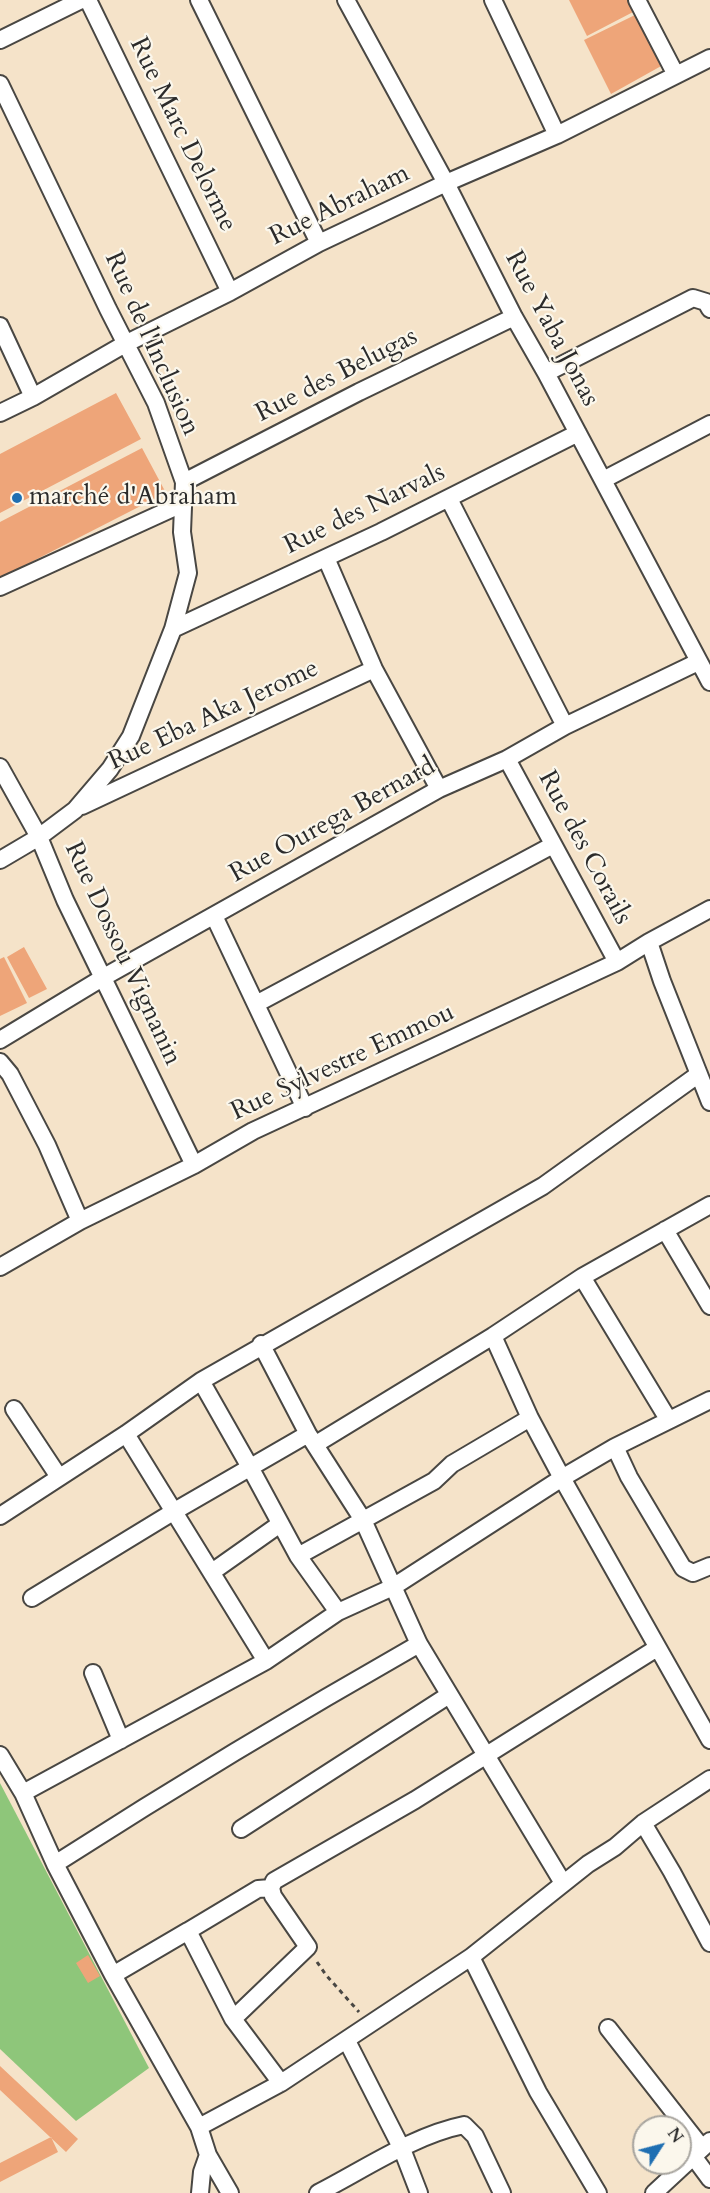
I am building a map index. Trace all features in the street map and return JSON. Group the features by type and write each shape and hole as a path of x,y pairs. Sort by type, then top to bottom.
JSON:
{"street":[{"path":"0,40 81,0"},
{"name":"Rue Marc Delorme","path":"88,0 230,292"},
{"path":"199,0 319,243"},
{"name":"Rue Yaba Jonas","path":"346,0 446,183 514,317 710,682"},
{"path":"494,0 557,135"},
{"path":"637,0 675,75"},
{"name":"Rue Abraham","path":"0,413 319,243 446,183 557,135 710,58"},
{"name":"Rue de l'Inclusion","path":"0,84 156,403 184,482 182,532 188,573 173,628 131,736 110,769 75,810 39,837 0,860"},
{"path":"546,373 693,298 706,302 710,309"},
{"name":"Rue des Belugas","path":"184,482 359,392 514,317"},
{"path":"0,326 33,397"},
{"path":"603,480 710,424"},
{"name":"Rue des Narvals","path":"173,628 449,499 578,433"},
{"path":"449,499 565,726"},
{"path":"0,587 182,504"},
{"path":"326,558 374,669 439,789"},
{"name":"Rue Ourega Bernard","path":"0,1040 104,977 439,789 507,759 565,726 698,662"},
{"name":"Rue Eba Aka Jerome","path":"75,810 374,669"},
{"name":"Rue des Corails","path":"507,759 616,962"},
{"name":"Rue Dossou Vignanin","path":"0,767 39,837 65,900 194,1165"},
{"path":"256,1004 553,845"},
{"name":"Rue Sylvestre Emmou","path":"0,1267 80,1221 194,1165 253,1131 616,962 710,909"},
{"path":"214,916 305,1108"},
{"path":"649,942 710,1102"},
{"path":"0,1062 10,1074 47,1145 80,1221"},
{"path":"0,1516 126,1434 201,1381 261,1344 543,1186 699,1074"},
{"path":"32,1598 173,1512 252,1468 312,1439 493,1336 582,1277 710,1205"},
{"path":"665,1230 710,1306"},
{"path":"582,1277 668,1419"},
{"path":"493,1336 530,1418 562,1478 710,1740"},
{"path":"261,1344 312,1439 363,1520 419,1644 563,1883"},
{"path":"201,1381 252,1468 298,1556 338,1612"},
{"path":"23,1793 266,1662 338,1612 393,1587 562,1478 668,1419 710,1400"},
{"path":"14,1409 59,1477"},
{"path":"298,1556 434,1481 452,1464 530,1418"},
{"path":"126,1434 266,1662"},
{"path":"615,1447 634,1487 683,1568 693,1574 710,1566"},
{"path":"212,1572 280,1524"},
{"path":"55,1863 305,1709 419,1644"},
{"path":"233,2019 308,1947 273,1896 271,1888 274,1881 415,1800 657,1648"},
{"path":"93,1673 121,1740"},
{"path":"241,1829 449,1695"},
{"path":"0,1755 23,1793 55,1863 113,1975 199,2127 208,2155 230,2193"},
{"path":"199,2127 281,2083 471,1957 563,1883 615,1847 643,1823 710,1779"},
{"path":"643,1823 710,1944"},
{"path":"113,1975 258,1889 271,1888"},
{"path":"188,1931 233,2019 281,2083"},
{"path":"471,1957 538,2092 598,2193"},
{"path":"608,2028 702,2148 710,2179"},
{"path":"347,2041 402,2149 419,2193"},
{"path":"318,2193 335,2189 402,2149 448,2129 464,2125 475,2136 502,2193"},
{"path":"654,2193 702,2148"},
{"path":"200,2193 202,2172 208,2155"}],"path":[{"path":"308,1947 326,1975 370,2024"}],"green space":[{"path":"0,1783 149,2068 76,2121 0,2049"}],"building":[{"path":"569,0 629,0 635,11 587,36"},
{"path":"637,14 663,65 611,94 584,40"},
{"path":"116,393 141,439 0,513 0,454"},
{"path":"142,448 166,493 0,578 0,522"},
{"path":"24,947 47,989 29,998 7,957"},
{"path":"4,957 27,1003 0,1016 0,959"},
{"path":"88,1955 100,1976 88,1983 76,1963"},
{"path":"0,2066 78,2139 66,2152 0,2090"},
{"path":"51,2137 58,2152 0,2182 0,2163"}],"place":[{"name":"marché d'Abraham","path":"17,498"}]}
